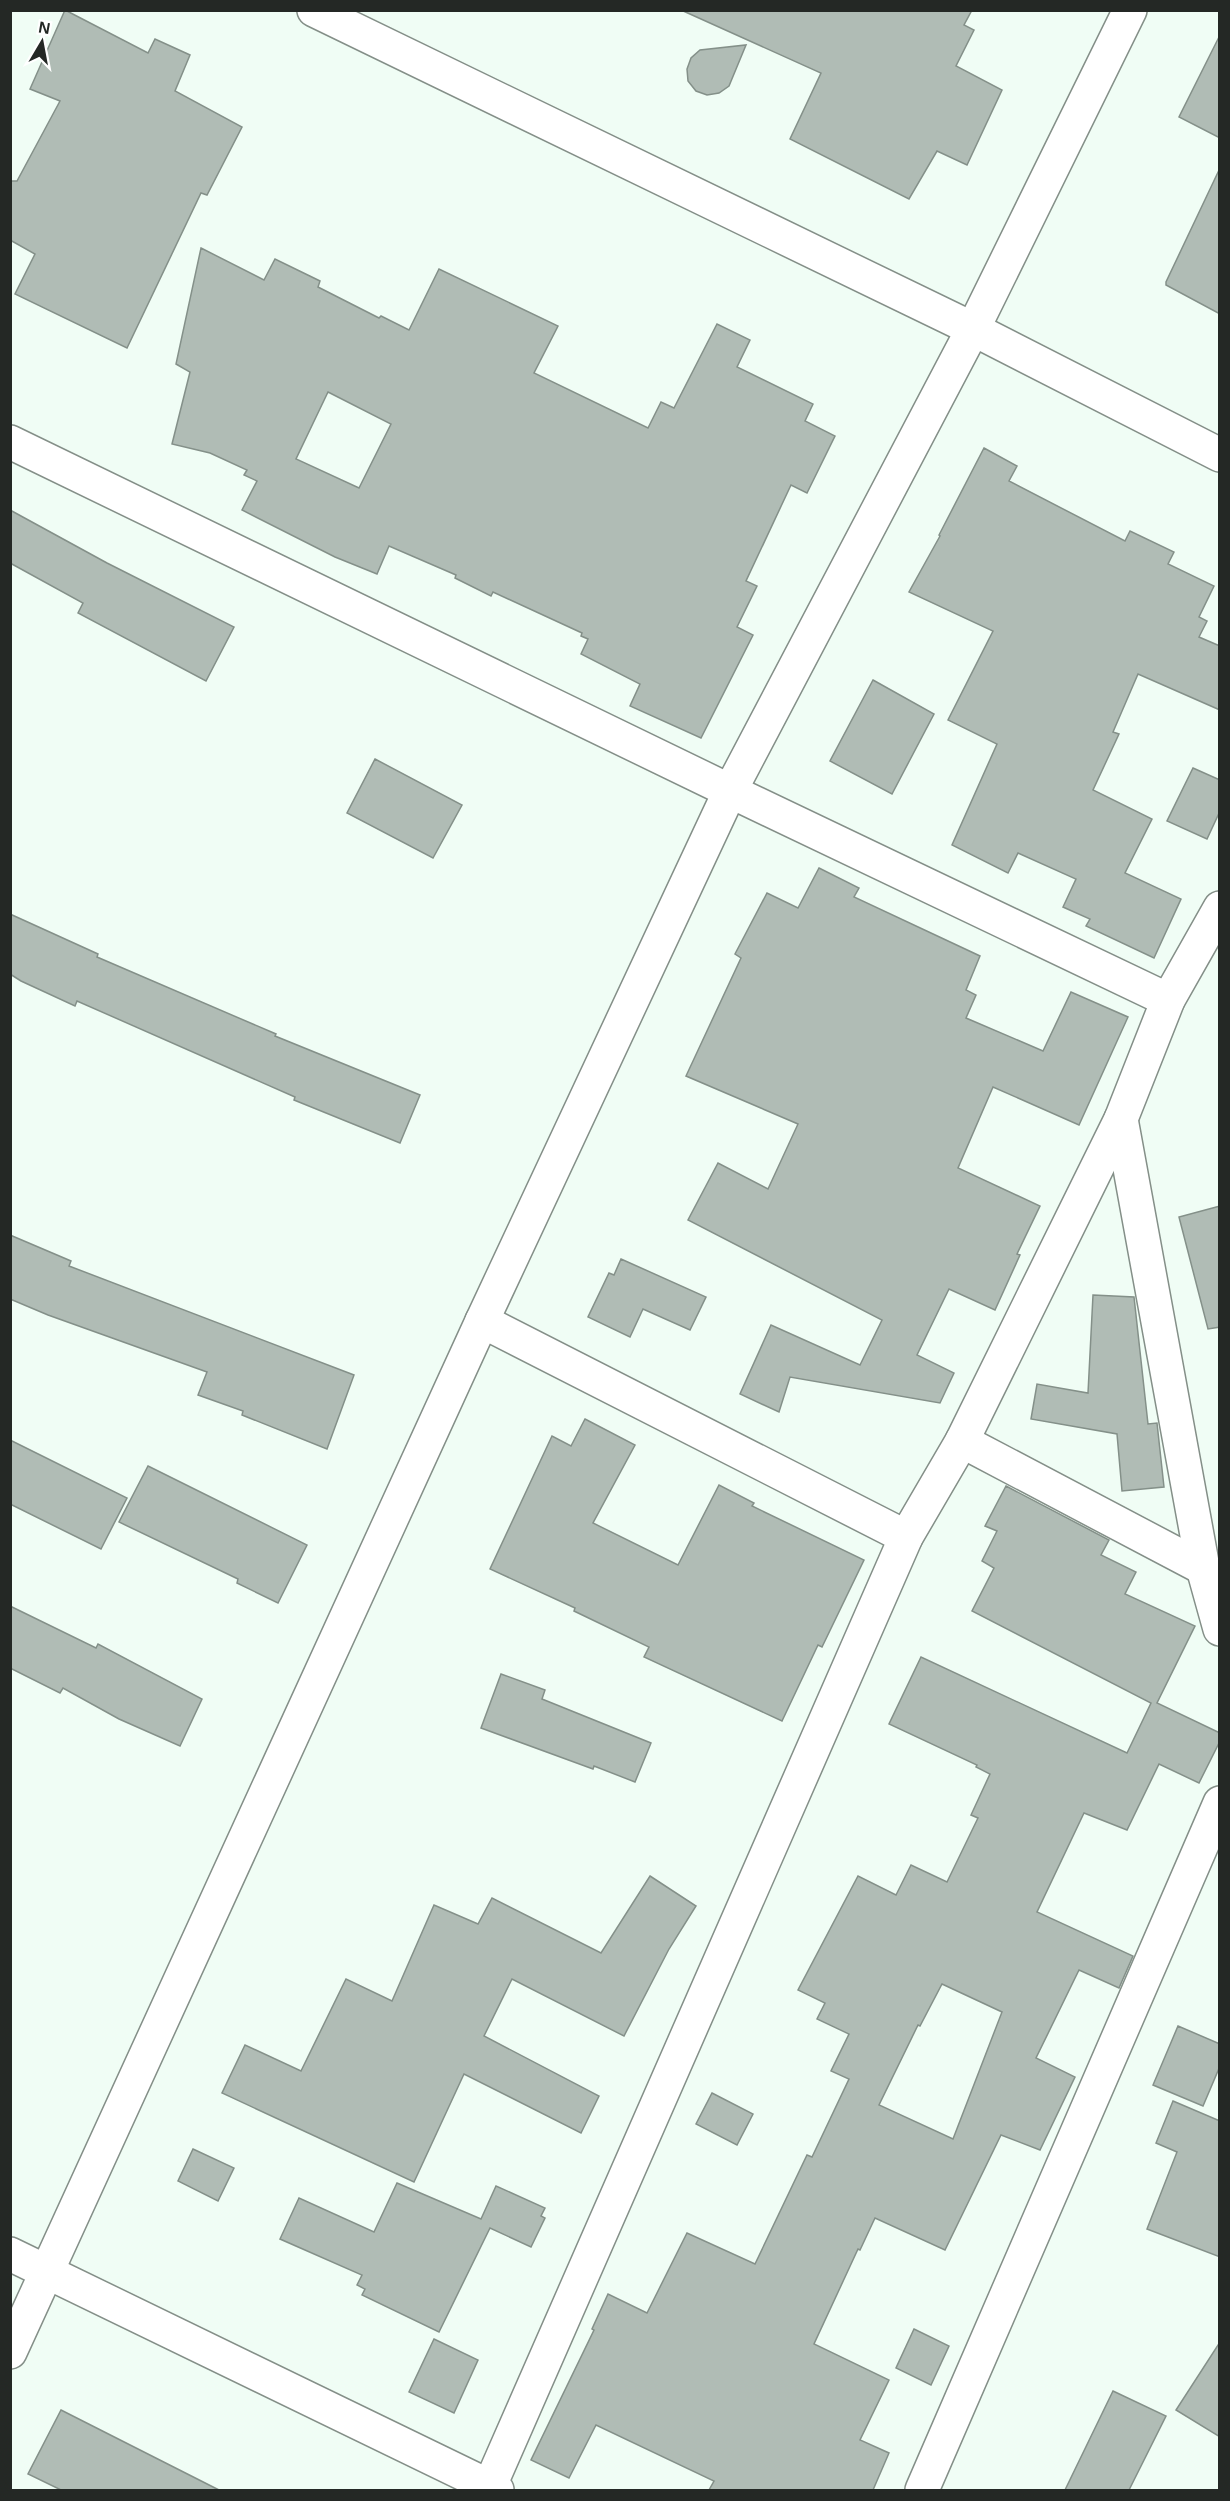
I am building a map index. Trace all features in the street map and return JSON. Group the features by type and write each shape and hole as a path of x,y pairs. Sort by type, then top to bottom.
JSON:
{"street":[{"path":"314,10 974,329 1220,454"},
{"path":"10,2352 482,1321 730,791 974,329 1130,10"},
{"path":"10,442 730,791 1168,1000"},
{"path":"10,2254 492,2489 906,1538 962,1441 1121,1119 1168,1000 1220,908"},
{"path":"1121,1119 1203,1568 1220,1629"},
{"path":"482,1321 906,1538"},
{"path":"962,1441 1203,1568"},
{"path":"922,2490 1220,1803"}],"building":[{"path":"65,10 148,53 155,39 190,55 175,91 242,127 207,195 201,193 127,348 15,294 35,254 10,240 10,181 17,181 60,101 30,89"},
{"path":"681,10 972,10 964,25 974,30 956,66 1002,90 967,165 937,151 909,199 790,139 821,73"},
{"path":"1220,35 1220,138 1179,117"},
{"path":"746,45 729,86 719,93 707,95 696,91 688,81 687,69 691,58 700,50"},
{"path":"1220,168 1220,314 1166,285 1166,282"},
{"path":"201,248 264,280 275,259 320,281 318,287 379,318 381,316 409,330 439,269 558,326 534,373 648,428 661,402 674,408 717,324 750,340 737,367 813,404 805,421 835,436 807,493 791,485 746,581 757,586 737,627 753,635 701,738 630,706 640,684 581,654 588,639 581,636 582,633 493,592 491,596 455,578 456,575 389,546 377,574 335,557 242,510 257,481 244,475 247,470 210,453 172,444 190,372 176,364","holes":["328,392 391,424 359,488 296,459"]},
{"path":"984,448 1017,466 1009,481 1125,541 1130,531 1174,552 1168,564 1214,586 1199,617 1207,621 1199,637 1220,646 1220,710 1138,674 1113,732 1119,734 1093,790 1152,819 1125,873 1181,899 1154,958 1086,926 1090,919 1063,907 1076,879 1018,853 1008,873 952,845 997,744 948,720 993,631 909,592"},
{"path":"10,510 107,563 234,627 206,681 78,613 83,603 10,563"},
{"path":"873,680 934,714 892,794 830,761"},
{"path":"375,759 462,805 433,858 347,813"},
{"path":"1193,768 1220,780 1220,811 1207,839 1167,821"},
{"path":"819,868 859,888 854,897 980,956 966,990 976,995 966,1018 1043,1051 1071,992 1128,1017 1079,1125 993,1087 958,1168 1040,1206 1017,1254 1020,1255 995,1310 949,1289 917,1355 954,1373 940,1403 790,1377 779,1412 740,1394 771,1325 860,1365 882,1320 688,1220 718,1163 768,1189 798,1124 686,1076 741,958 735,954 767,893 798,908"},
{"path":"10,914 98,954 97,957 276,1034 275,1036 420,1095 400,1143 294,1100 295,1097 77,1001 75,1006 21,981 10,974"},
{"path":"1220,1206 1220,1327 1208,1329 1179,1217"},
{"path":"10,1235 71,1261 69,1266 354,1375 327,1449 242,1415 243,1411 198,1395 207,1372 10,1299"},
{"path":"621,1259 706,1297 690,1330 643,1309 630,1337 588,1317 609,1273 614,1275"},
{"path":"1093,1295 1134,1297 1148,1424 1157,1423 1164,1487 1122,1491 1117,1434 1031,1419 1037,1384 1088,1393"},
{"path":"585,1419 635,1445 593,1523 678,1565 719,1485 754,1503 752,1506 864,1560 822,1647 818,1645 782,1721 644,1657 649,1647 574,1611 575,1608 490,1569 552,1436 571,1446"},
{"path":"10,1440 127,1498 101,1549 10,1504"},
{"path":"148,1466 307,1545 278,1603 237,1583 238,1579 119,1522"},
{"path":"1006,1486 1109,1540 1101,1555 1136,1572 1125,1594 1195,1626 1157,1703 1220,1733 1220,1741 1199,1783 1159,1764 1127,1830 1084,1813 1037,1912 1133,1956 1119,1988 1079,1970 1036,2058 1075,2077 1040,2150 1001,2135 945,2250 875,2218 860,2250 858,2249 814,2344 889,2380 860,2440 889,2453 873,2490 709,2490 714,2481 596,2425 569,2478 531,2460 594,2330 592,2329 608,2294 647,2313 687,2233 755,2264 807,2155 812,2157 849,2079 831,2071 849,2034 817,2019 825,2003 798,1990 858,1876 896,1895 911,1865 947,1882 978,1818 971,1815 990,1774 976,1767 977,1765 889,1724 921,1657 1127,1753 1151,1703 972,1611 994,1568 982,1561 997,1531 985,1526","holes":["942,1984 1002,2012 953,2139 879,2105 918,2025 920,2026"]},
{"path":"10,1606 96,1648 98,1644 202,1699 180,1746 119,1719 63,1688 60,1693 10,1668"},
{"path":"501,1674 545,1690 542,1699 651,1743 635,1782 481,1728"},
{"path":"650,1876 696,1906 669,1949 624,2036 512,1979 484,2036 599,2096 581,2133 464,2074 414,2182 222,2093 245,2045 301,2071 346,1979 392,2001 434,1905 478,1924 492,1898 601,1953"},
{"path":"1178,2026 1220,2044 1220,2066 1203,2106 1153,2085"},
{"path":"712,2093 753,2114 737,2145 696,2124"},
{"path":"1173,2101 1220,2121 1220,2257 1147,2229 1177,2152 1156,2143"},
{"path":"193,2149 234,2168 218,2201 178,2181"},
{"path":"397,2183 481,2219 496,2186 545,2208 541,2216 545,2218 531,2247 490,2228 439,2332 362,2295 365,2289 357,2285 362,2275 280,2239 299,2198 374,2232"},
{"path":"914,2329 949,2346 931,2385 896,2368"},
{"path":"434,2339 478,2360 454,2413 409,2392"},
{"path":"1220,2342 1220,2437 1176,2410"},
{"path":"1113,2391 1166,2416 1129,2490 1065,2490"},
{"path":"61,2410 219,2490 61,2490 28,2474"}]}
